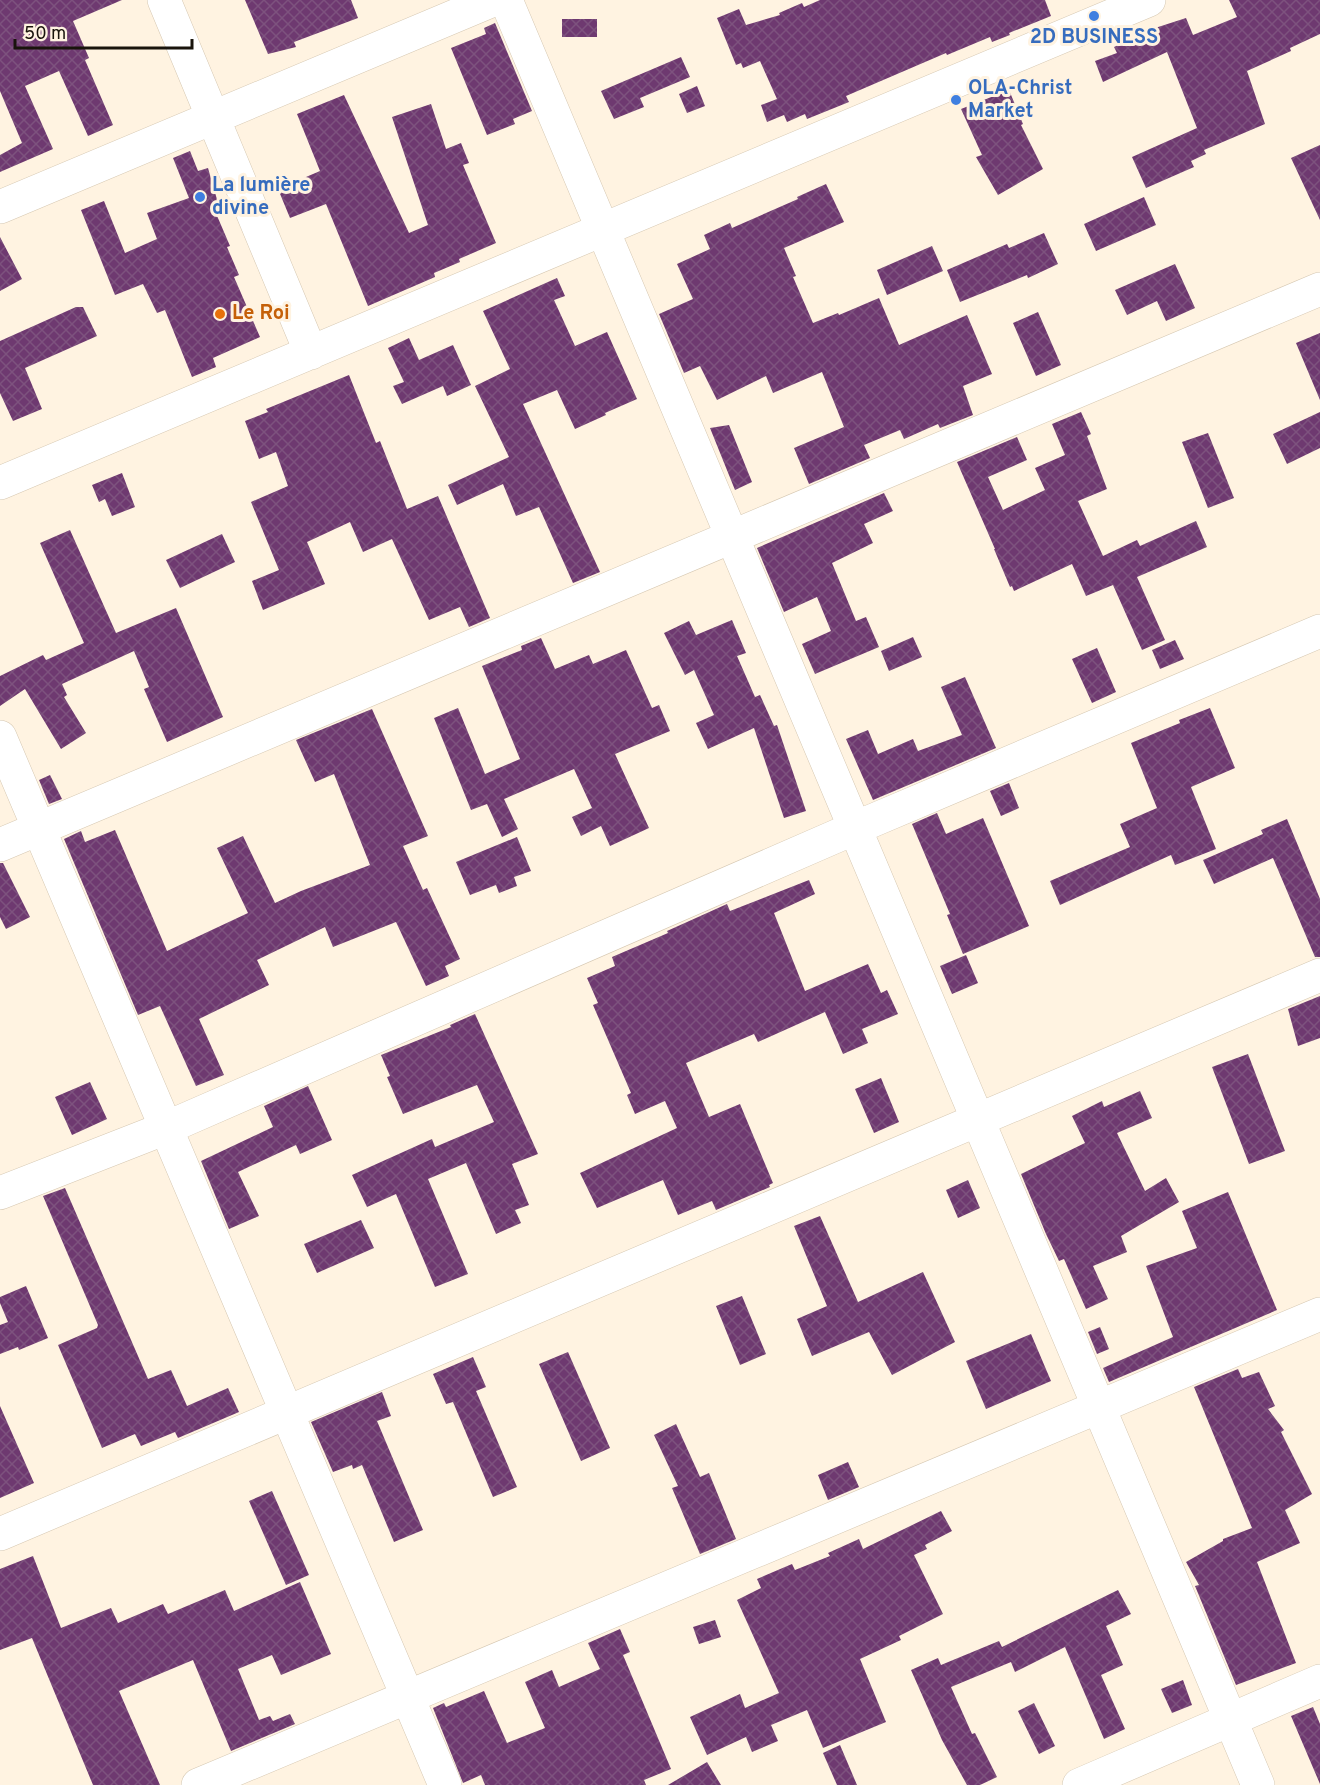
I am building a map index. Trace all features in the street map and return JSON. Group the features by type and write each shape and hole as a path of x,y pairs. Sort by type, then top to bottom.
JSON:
{"street":[{"path":"164,0 311,353"},
{"path":"0,207 493,0"},
{"path":"506,0 1258,1785"},
{"path":"0,483 1149,0"},
{"path":"0,845 1320,289"},
{"path":"0,1193 166,1128 855,828 1320,631"},
{"path":"0,737 445,1785"},
{"path":"0,1534 1320,975"},
{"path":"198,1785 1320,1314"},
{"path":"1079,1785 1320,1681"}],"building":[{"path":"0,0 122,0 73,21 89,58 85,60 113,125 88,136 59,71 25,86 53,149 0,172 0,155 22,143 0,91"},
{"path":"245,0 351,0 358,18 294,42 296,47 268,54"},
{"path":"820,0 1045,0 1051,16 992,42 990,37 947,55 946,53 846,96 849,102 807,119 805,114 787,122 784,115 767,122 761,105 777,99 760,61 743,68 741,63 736,65 717,18 739,9 746,25 780,15 779,13 802,3 804,7"},
{"path":"1229,0 1320,0 1320,34 1290,48 1291,51 1247,71 1265,124 1204,150 1206,154 1191,161 1194,167 1146,188 1132,157 1197,128 1167,52 1103,82 1095,61 1117,53 1114,47 1152,29 1186,18 1193,35 1237,17"},
{"path":"562,19 597,19 597,37 562,37"},
{"path":"495,23 532,111 513,119 515,124 487,135 451,48 486,34 484,28"},
{"path":"681,57 690,77 640,98 644,107 614,119 601,91"},
{"path":"697,86 705,106 687,113 679,94"},
{"path":"1009,90 1023,124 1021,125 1043,169 998,195 976,157 982,155 961,109"},
{"path":"344,95 409,233 428,225 392,117 431,104 446,149 461,143 469,163 463,165 496,243 459,259 460,262 434,273 435,277 368,306 326,204 290,218 278,189 320,171 297,114"},
{"path":"1320,145 1320,220 1291,158"},
{"path":"190,151 198,171 208,168 220,210 215,211 239,275 234,277 260,337 213,358 216,367 192,377 165,310 157,313 143,284 115,295 81,210 104,201 125,253 157,239 147,213 189,198 173,158"},
{"path":"826,184 844,222 784,248 796,276 793,277 813,323 879,298 899,345 967,315 992,374 963,386 973,415 940,428 938,424 904,439 900,430 864,445 870,458 809,484 794,448 844,427 822,372 773,393 766,376 717,400 700,366 684,373 659,314 693,299 677,264 710,249 704,235 730,223 732,228"},
{"path":"1144,197 1156,225 1096,251 1084,224"},
{"path":"1044,233 1058,264 1028,278 1027,275 960,302 947,270 1007,244 1009,248"},
{"path":"0,237 22,279 0,291"},
{"path":"932,246 943,271 887,295 877,270"},
{"path":"1175,264 1195,308 1166,321 1157,301 1127,315 1115,290"},
{"path":"557,278 565,296 554,300 575,346 607,332 637,399 575,429 557,390 523,404 600,572 573,583 539,507 516,516 503,484 457,505 448,485 509,457 475,386 510,369 483,311"},
{"path":"76,307 83,307 97,336 25,368 42,409 13,421 0,393 0,341"},
{"path":"1038,312 1061,365 1036,376 1013,323"},
{"path":"1320,333 1320,400 1296,343"},
{"path":"409,338 419,360 453,345 471,385 447,396 443,386 402,404 393,386 404,382 388,348"},
{"path":"349,375 376,443 380,441 407,509 438,496 490,618 469,627 460,607 429,620 392,539 363,552 350,522 307,542 325,584 263,610 252,581 279,570 251,502 288,486 276,452 259,459 245,421 268,412 266,409"},
{"path":"1081,412 1091,434 1087,436 1107,489 1078,501 1103,556 1137,540 1140,546 1196,521 1207,547 1137,577 1165,640 1142,650 1113,585 1086,596 1072,564 1014,591 1012,586 1010,587 957,462 1017,437 1027,460 988,477 1003,510 1045,490 1035,468 1065,455 1052,424"},
{"path":"1320,412 1320,448 1287,464 1273,434"},
{"path":"729,425 752,482 735,490 710,428"},
{"path":"1208,433 1234,498 1208,508 1182,442"},
{"path":"122,473 135,507 112,516 105,499 99,502 92,485"},
{"path":"884,493 893,511 864,524 873,543 832,563 856,621 866,617 879,647 815,674 802,644 831,631 817,597 784,612 757,548"},
{"path":"70,530 116,633 176,608 223,717 167,742 144,689 149,687 134,651 62,684 67,695 64,697 86,733 61,749 25,689 0,706 0,676 43,655 46,660 84,643 40,543"},
{"path":"222,534 235,562 180,588 166,560"},
{"path":"732,620 746,653 737,656 755,697 760,695 774,726 777,725 806,811 784,818 754,728 708,749 696,723 714,715 694,670 685,675 664,633 689,621 696,635"},
{"path":"913,637 922,657 889,671 881,651"},
{"path":"541,638 555,669 589,655 593,664 626,650 652,708 659,705 670,731 615,754 649,828 610,846 601,826 581,836 572,817 592,808 574,769 504,799 518,829 502,837 487,804 471,810 434,718 458,708 485,774 520,759 482,666 522,650 521,646"},
{"path":"1175,640 1184,659 1160,669 1152,650"},
{"path":"1097,648 1116,692 1092,703 1072,659"},
{"path":"965,677 996,748 873,800 846,739 868,730 878,754 913,739 918,751 962,735 941,687"},
{"path":"1210,708 1235,768 1191,787 1216,849 1175,865 1171,855 1060,905 1050,881 1130,847 1120,824 1157,808 1131,743"},
{"path":"372,709 428,836 403,846 423,890 427,888 460,959 445,966 449,976 426,986 396,922 333,947 325,927 257,960 269,985 199,1019 224,1075 196,1086 160,1006 138,1015 64,839 81,831 85,842 115,830 167,951 248,913 217,848 243,836 275,903 370,865 334,774 315,782 296,740"},
{"path":"50,775 62,799 49,804 39,780"},
{"path":"1009,783 1019,808 1001,816 990,791"},
{"path":"937,813 946,834 983,818 1029,926 963,954 947,915 950,914 912,824"},
{"path":"1287,819 1320,899 1320,957 1315,957 1273,858 1214,884 1203,860 1263,834 1261,830"},
{"path":"517,837 531,871 514,877 517,886 499,893 496,885 470,895 456,862"},
{"path":"0,863 3,863 30,917 6,929 0,917"},
{"path":"809,880 815,894 774,913 805,991 868,964 881,993 887,990 898,1014 862,1029 868,1043 843,1054 825,1012 758,1042 754,1034 686,1063 709,1117 740,1104 773,1183 769,1185 770,1187 716,1210 712,1201 678,1215 663,1180 597,1208 580,1173 677,1128 665,1101 635,1114 627,1095 631,1093 593,1005 598,1003 587,978 615,966 612,957 727,904 730,911"},
{"path":"966,955 978,983 952,994 940,966"},
{"path":"1320,996 1320,1038 1298,1046 1288,1009"},
{"path":"475,1014 538,1154 512,1164 529,1205 515,1210 521,1223 496,1234 466,1163 428,1179 468,1274 435,1287 396,1194 367,1207 352,1175 432,1139 435,1147 494,1122 477,1085 403,1114 387,1077 390,1076 381,1055 451,1027 450,1025"},
{"path":"1248,1054 1285,1151 1249,1164 1212,1067"},
{"path":"881,1078 899,1122 874,1133 855,1089"},
{"path":"90,1082 107,1119 72,1135 55,1097"},
{"path":"308,1086 332,1140 300,1154 296,1145 238,1172 259,1216 229,1229 201,1161 273,1127 264,1106"},
{"path":"1140,1091 1152,1118 1117,1133 1145,1191 1166,1178 1179,1202 1121,1236 1127,1252 1093,1266 1108,1299 1086,1309 1064,1259 1059,1261 1046,1234 1021,1174 1085,1143 1072,1116 1102,1101 1104,1107"},
{"path":"968,1180 980,1208 958,1218 946,1190"},
{"path":"65,1188 148,1379 171,1370 187,1406 228,1388 239,1412 178,1438 175,1432 141,1446 135,1434 102,1448 58,1345 97,1328 98,1325 43,1196"},
{"path":"1228,1192 1277,1310 1109,1382 1103,1368 1173,1337 1146,1266 1197,1248 1182,1211"},
{"path":"820,1216 858,1302 923,1272 955,1342 892,1375 869,1332 812,1356 797,1319 827,1306 794,1226"},
{"path":"361,1220 374,1248 317,1273 304,1244"},
{"path":"26,1286 48,1338 19,1350 18,1347 0,1354 0,1325 8,1322 0,1303 0,1297"},
{"path":"742,1296 766,1354 740,1365 716,1306"},
{"path":"1100,1327 1109,1349 1097,1354 1088,1332"},
{"path":"1031,1334 1051,1381 986,1409 966,1361"},
{"path":"568,1352 610,1448 581,1461 539,1364"},
{"path":"473,1357 486,1387 476,1391 517,1487 493,1497 453,1402 446,1404 433,1374"},
{"path":"1238,1369 1242,1378 1259,1372 1275,1406 1268,1409 1284,1430 1281,1432 1312,1494 1285,1510 1300,1543 1257,1562 1296,1663 1236,1685 1195,1586 1199,1585 1186,1562 1223,1539 1252,1528 1194,1387"},
{"path":"382,1392 391,1416 377,1421 423,1530 394,1542 362,1465 353,1469 352,1465 333,1472 311,1422"},
{"path":"0,1406 34,1483 0,1498"},
{"path":"676,1424 700,1477 709,1473 736,1539 700,1554 672,1488 678,1486 654,1435"},
{"path":"848,1462 859,1487 828,1500 818,1475"},
{"path":"272,1491 309,1575 286,1585 249,1501"},
{"path":"941,1511 952,1531 925,1545 927,1549 914,1555 943,1614 899,1636 901,1640 860,1659 886,1722 823,1748 807,1710 771,1725 778,1741 752,1752 746,1737 707,1755 690,1717 740,1694 745,1708 779,1693 737,1600 761,1588 757,1579 792,1564 795,1570 830,1556 828,1553 859,1539 863,1549"},
{"path":"33,1556 61,1628 111,1608 118,1623 163,1604 168,1614 225,1590 234,1611 300,1582 331,1654 281,1675 272,1655 238,1669 259,1720 270,1716 273,1721 290,1714 295,1724 231,1751 193,1660 119,1691 160,1785 93,1785 32,1638 0,1650 0,1569"},
{"path":"1118,1590 1131,1614 1106,1626 1123,1665 1101,1675 1125,1729 1104,1739 1065,1647 1015,1672 1011,1662 951,1687 972,1734 975,1733 997,1777 980,1785 967,1785 942,1740 911,1670 938,1658 941,1665 999,1641 1002,1647"},
{"path":"715,1620 721,1637 699,1644 693,1627"},
{"path":"620,1629 630,1652 623,1655 671,1769 644,1780 646,1785 485,1785 481,1775 463,1783 433,1708 444,1703 446,1707 484,1691 507,1743 545,1728 525,1682 552,1670 559,1687 600,1669 588,1643"},
{"path":"1183,1680 1192,1705 1172,1713 1161,1689"},
{"path":"1034,1703 1055,1746 1039,1754 1018,1711"},
{"path":"1313,1707 1320,1724 1320,1784 1291,1716"},
{"path":"840,1745 857,1785 837,1785 823,1753"},
{"path":"707,1762 721,1785 668,1785"}],"place":[{"name":"2D BUSINESS","path":"1094,16"},
{"name":"OLA-Christ Market","path":"956,100"},
{"name":"La lumière divine","path":"200,197"},
{"name":"Le Roi","path":"220,314"}]}
